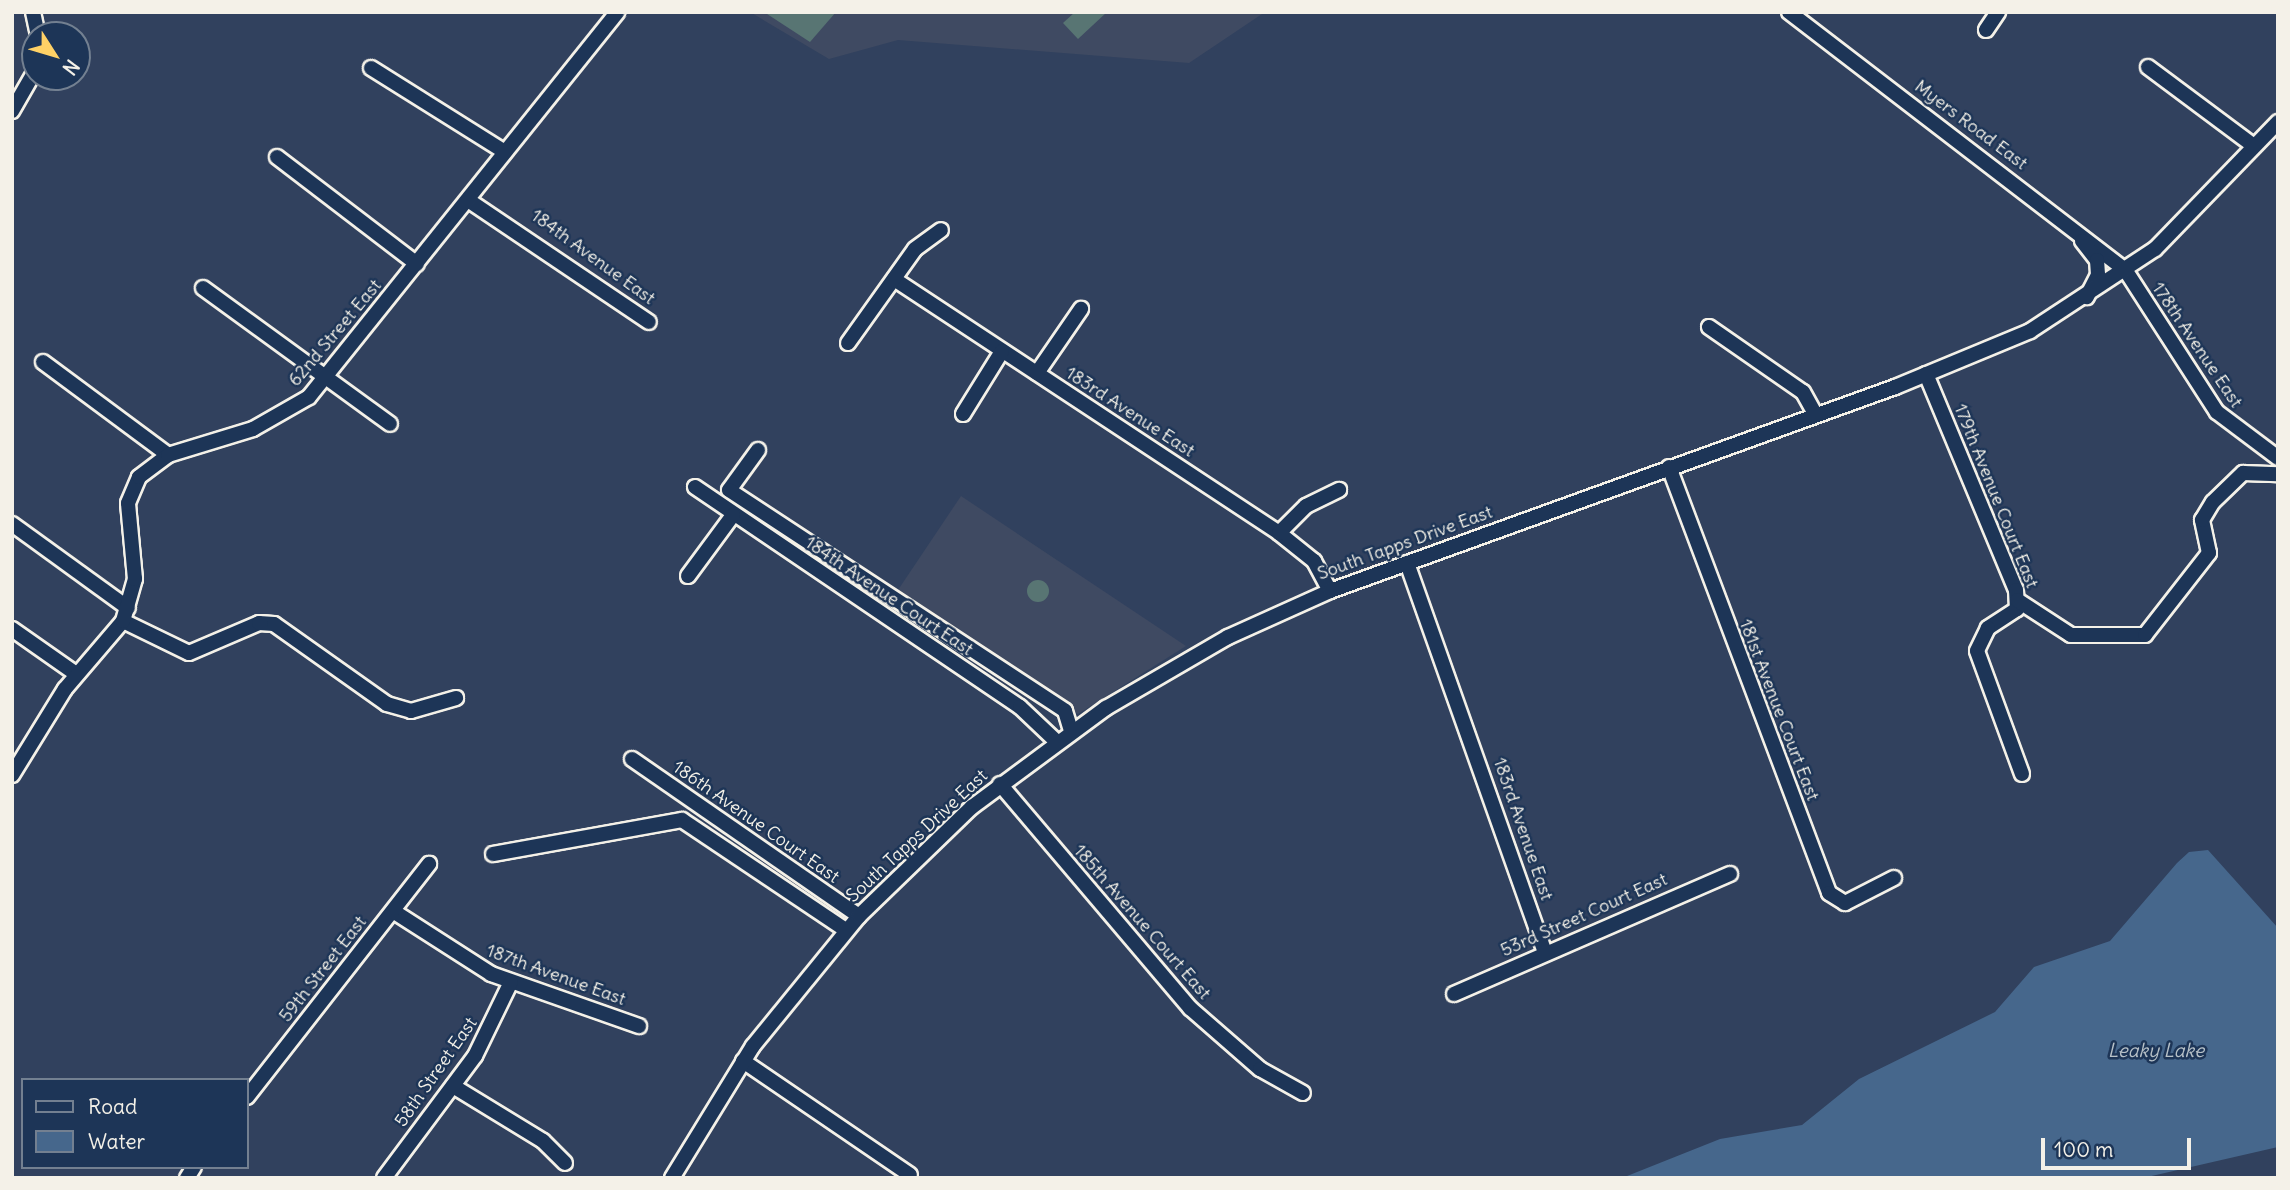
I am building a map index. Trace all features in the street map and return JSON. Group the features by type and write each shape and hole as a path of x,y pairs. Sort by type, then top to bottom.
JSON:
{"street":[{"name":"62nd Street East","path":"12,775 76,674 125,615 135,579 130,494 145,470 168,455 270,421 327,378 617,12"},
{"name":"Myers Road East","path":"1789,12 2066,221 2126,271"},
{"path":"1986,30 1998,12"},
{"path":"2148,67 2254,146"},
{"path":"371,68 505,152"},
{"path":"12,111 24,91"},
{"name":"South Tapps Drive East","path":"672,1178 743,1061 846,930 1000,785 1056,741 1201,652 1330,591 1926,374 2004,343 2087,298 2126,271 2197,210 2278,122"},
{"path":"277,157 417,264"},
{"name":"184th Avenue East","path":"470,197 649,322 470,197"},
{"path":"2066,221 2096,260 2098,275 2087,298"},
{"path":"848,343 915,249 942,230"},
{"name":"178th Avenue East","path":"2126,271 2217,412 2278,458"},
{"name":"183rd Avenue East","path":"894,279 1279,533 1314,561 1330,591"},
{"path":"203,288 390,424"},
{"path":"1037,373 1081,309"},
{"path":"1709,327 1803,392 1815,414"},
{"path":"963,414 1002,351"},
{"path":"43,362 168,455"},
{"name":"179th Avenue Court East","path":"1926,374 2017,600 2015,613 1988,628 1977,651 2022,774"},
{"path":"758,450 729,490 1065,711 1072,731"},
{"name":"181st Avenue Court East","path":"1669,467 1829,893 1845,903 1895,878"},
{"path":"2017,600 2071,635 2145,635 2209,553 2202,520 2213,502 2243,473 2278,474"},
{"name":"184th Avenue Court East","path":"695,487 1020,707 1056,741"},
{"path":"1279,533 1306,506 1339,490"},
{"path":"688,576 733,515"},
{"path":"12,524 125,615 189,653 259,623 274,624 387,704 411,711 456,698"},
{"name":"183rd Avenue East","path":"1407,562 1544,950"},
{"path":"12,629 76,674"},
{"name":"186th Avenue Court East","path":"632,760 859,916"},
{"name":"185th Avenue Court East","path":"1000,785 1190,1008 1260,1069 1303,1093"},
{"name":"186th Avenue Court East","path":"493,854 682,820 846,930"},
{"name":"59th Street East","path":"248,1096 429,864"},
{"name":"53rd Street Court East","path":"1454,995 1544,950 1730,874"},
{"name":"187th Avenue East","path":"393,911 452,953 511,982 639,1026"},
{"name":"58th Street East","path":"384,1178 486,1039 511,982"},
{"path":"743,1061 910,1175"},
{"path":"453,1086 543,1141 565,1163"}],"shaded area":[{"path":"750,12 1265,12 1189,63 898,40 829,59"},
{"path":"961,496 1186,646 1078,714 896,593"}],"green space":[{"path":"764,12 836,12 810,42"},
{"path":"1075,12 1107,12 1078,39 1063,23"},
{"path":"1038,580 1046,583 1049,591 1046,599 1038,602 1030,599 1027,591 1030,583"}],"water":[{"name":"Leaky Lake","path":"2208,850 2278,928 2278,1147 2143,1178 1622,1178 1720,1139 1802,1125 1859,1079 1995,1012 2034,967 2110,941 2177,863 2189,852"}]}
